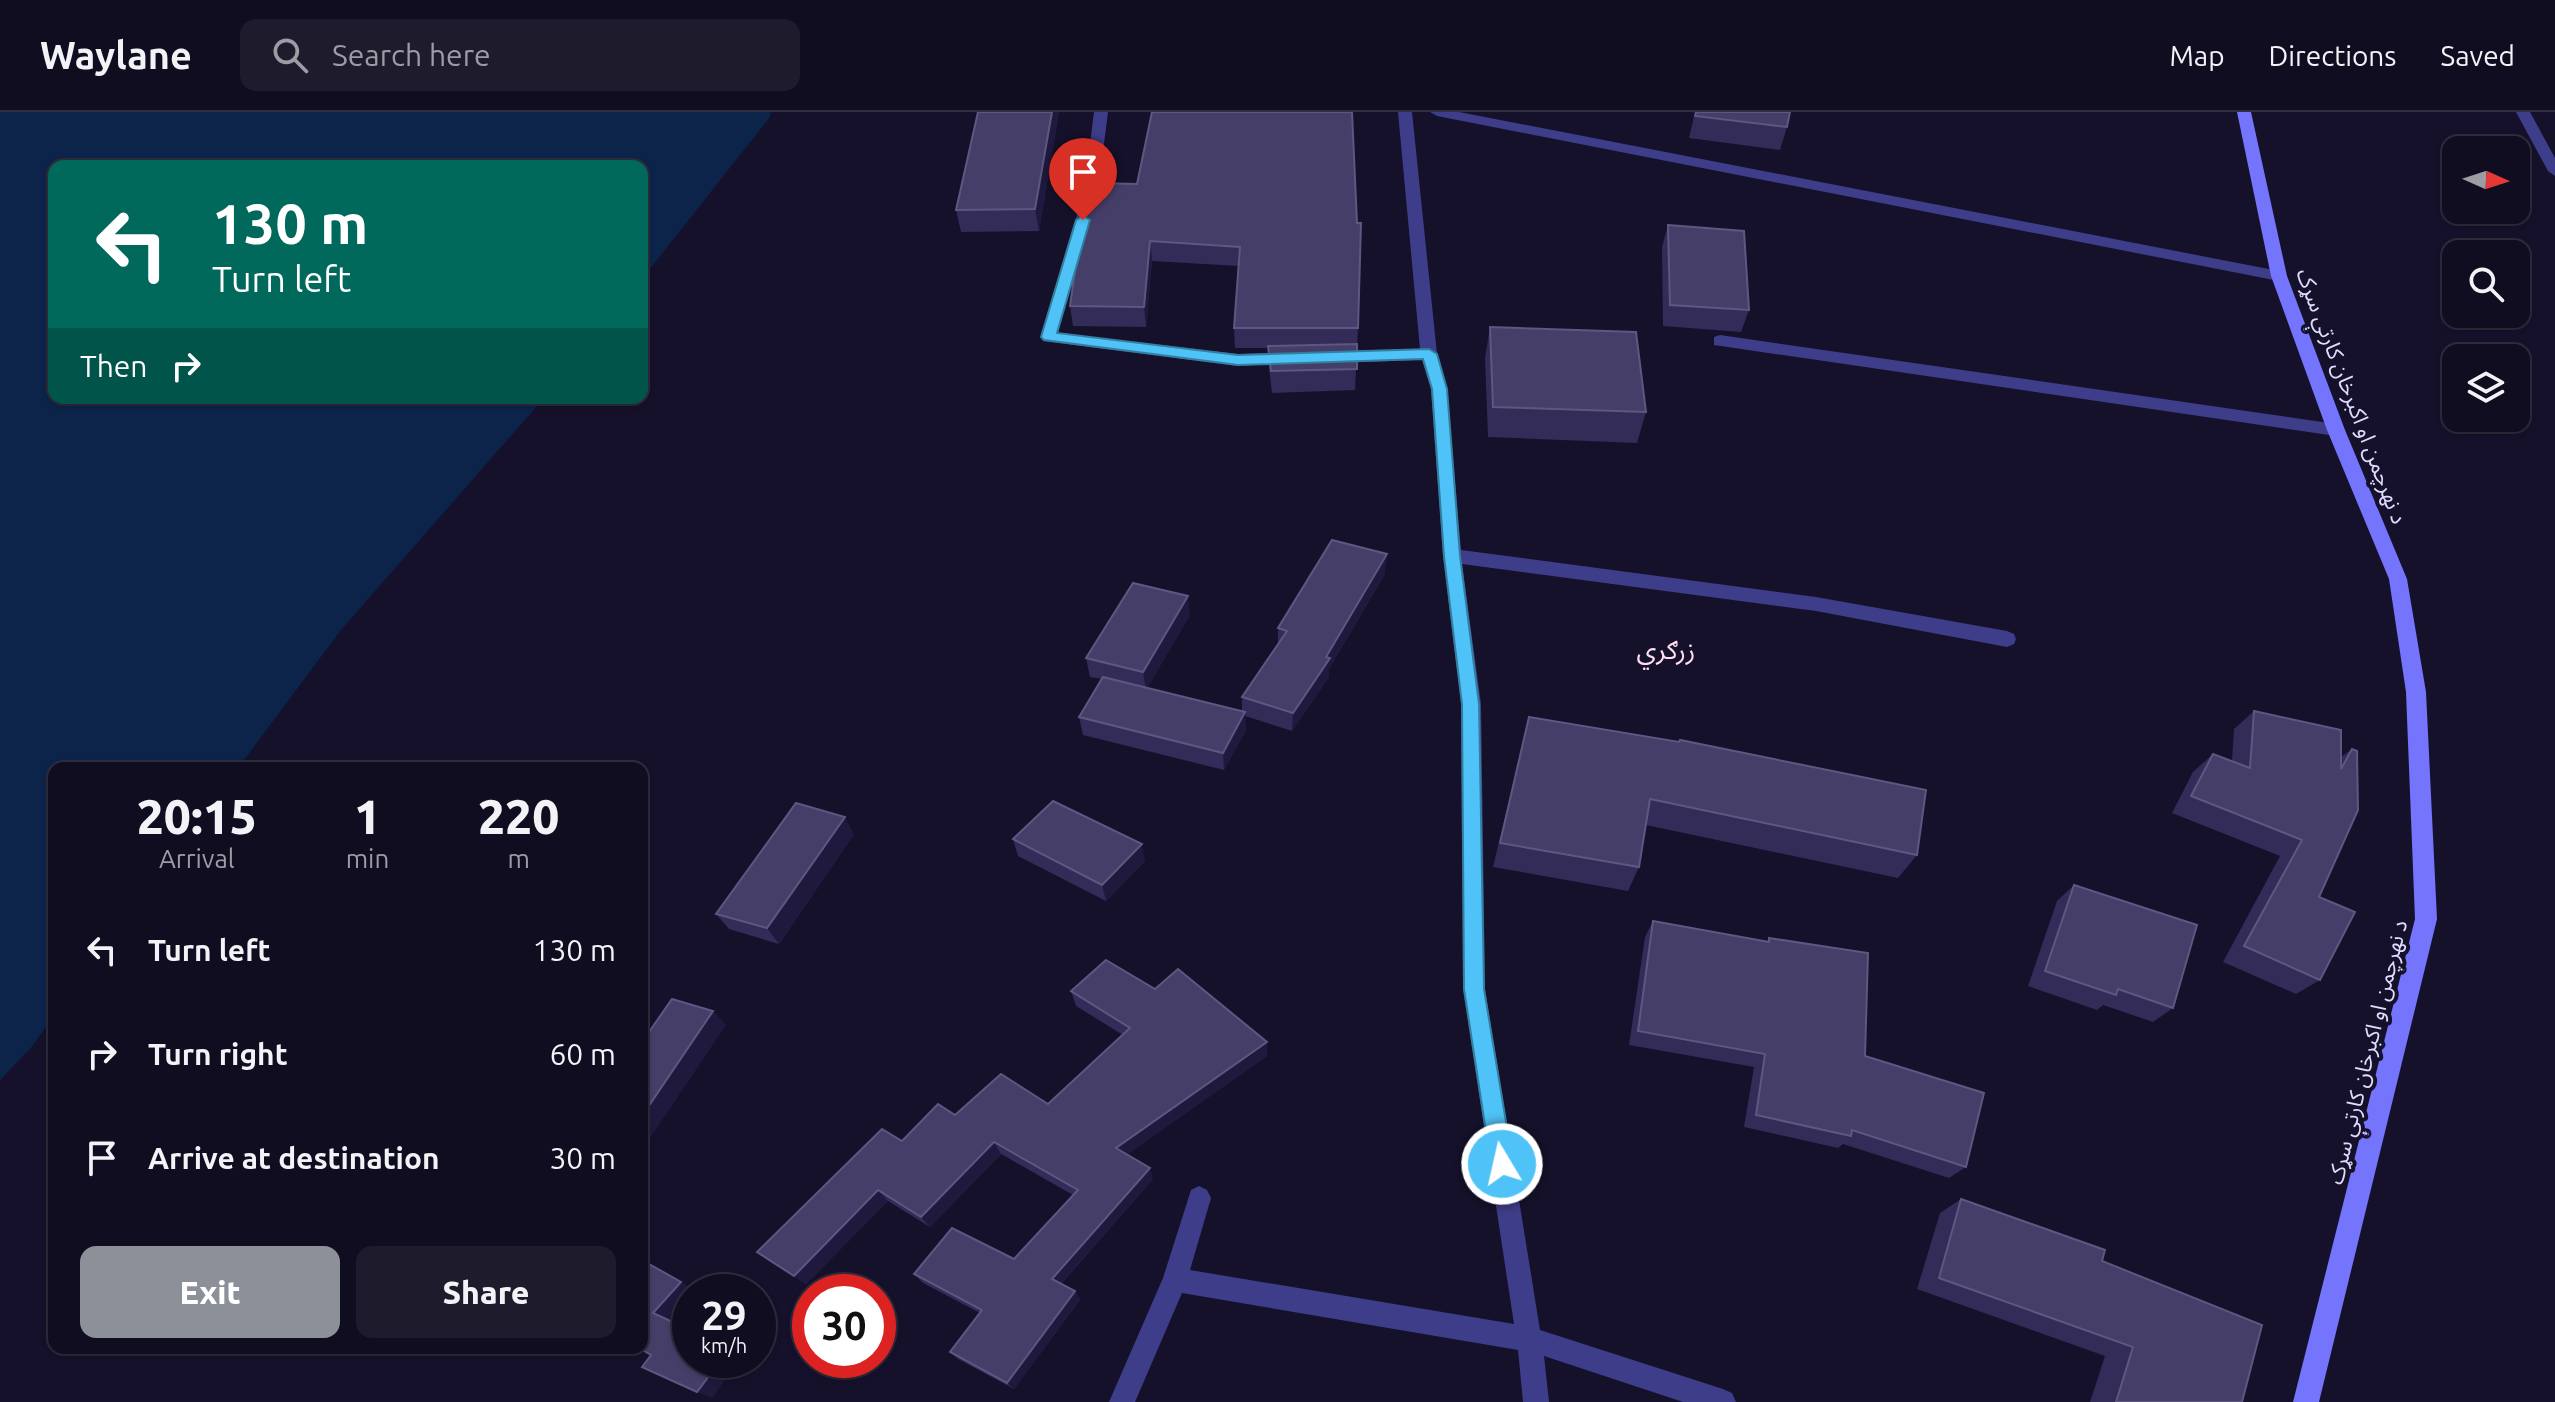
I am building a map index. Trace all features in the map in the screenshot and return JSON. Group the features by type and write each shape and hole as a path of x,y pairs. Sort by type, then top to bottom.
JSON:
{"main road":[{"name":"د نهرچمن او اکبرخان کارتې سړک","path":"2244,112 2279,276 2336,430 2398,579 2416,692 2426,919 2306,1402"}],"street":[{"path":"1101,112 1091,191 1049,337 1238,360 1429,354"},
{"path":"1405,112 1429,354 1439,389 1452,556 1471,704 1474,989 1529,1339 1536,1402"},
{"path":"1437,112 2279,276"},
{"path":"2523,112 2555,171"},
{"path":"1720,341 2336,430"},
{"path":"1452,556 1816,604 2007,639"},
{"path":"1122,1402 1175,1280 1199,1198"},
{"path":"1175,1280 1529,1339 1723,1402"}],"water":[{"path":"0,112 771,112 648,271 648,160 48,160 48,404 539,404 341,630 242,762 48,762 48,1024 30,1049 0,1080"}],"building":[{"path":"978,112 1052,112 1035,209 956,210"},
{"path":"1152,112 1352,112 1357,223 1361,223 1358,328 1234,328 1240,247 1150,241 1144,307 1070,306 1080,235 1095,183 1137,184"},
{"path":"1696,112 1790,112 1787,127 1695,116"},
{"path":"1668,225 1744,231 1749,310 1670,305"},
{"path":"1490,327 1636,332 1646,412 1493,407"},
{"path":"1357,344 1357,369 1271,371 1268,346"},
{"path":"1332,540 1387,554 1326,657 1330,658 1293,713 1242,697 1287,631 1278,628"},
{"path":"1133,583 1188,596 1143,672 1086,658"},
{"path":"1103,677 1245,712 1223,753 1079,717"},
{"path":"2254,711 2341,730 2341,769 2352,749 2357,751 2358,810 2319,897 2355,912 2320,980 2244,946 2302,840 2191,796 2213,754 2250,768"},
{"path":"1529,717 1680,740 1926,790 1917,855 1650,799 1639,867 1500,843"},
{"path":"1053,801 1142,844 1102,885 1013,839"},
{"path":"796,803 845,817 767,928 716,914"},
{"path":"2074,885 2197,925 2173,1008 2118,989 2116,995 2045,971"},
{"path":"1653,921 1769,942 1769,938 1868,953 1865,1056 1984,1093 1966,1167 1852,1130 1851,1136 1756,1115 1765,1054 1638,1031"},
{"path":"1106,960 1155,989 1178,969 1267,1042 1116,1148 1150,1168 1052,1279 1075,1291 1007,1383 950,1352 982,1310 914,1274 952,1228 1014,1259 1078,1190 994,1142 921,1217 878,1190 796,1274 792,1275 757,1252 882,1129 902,1141 938,1104 955,1115 1001,1074 1048,1104 1130,1028 1071,991"},
{"path":"672,999 713,1011 648,1107 648,1033"},
{"path":"1961,1199 2105,1250 2102,1261 2262,1325 2242,1402 2116,1402 2133,1347 1939,1278"},
{"path":"648,1263 672,1277 672,1292 653,1313 672,1322 672,1378 708,1378 697,1392 642,1367 651,1355 648,1353"}],"district":[{"name":"زرګري","path":"1666,650"}],"route":[{"path":"1083,220 1049,337 1238,360 1429,354 1439,389 1452,556 1471,704 1474,989 1502,1164"}]}
